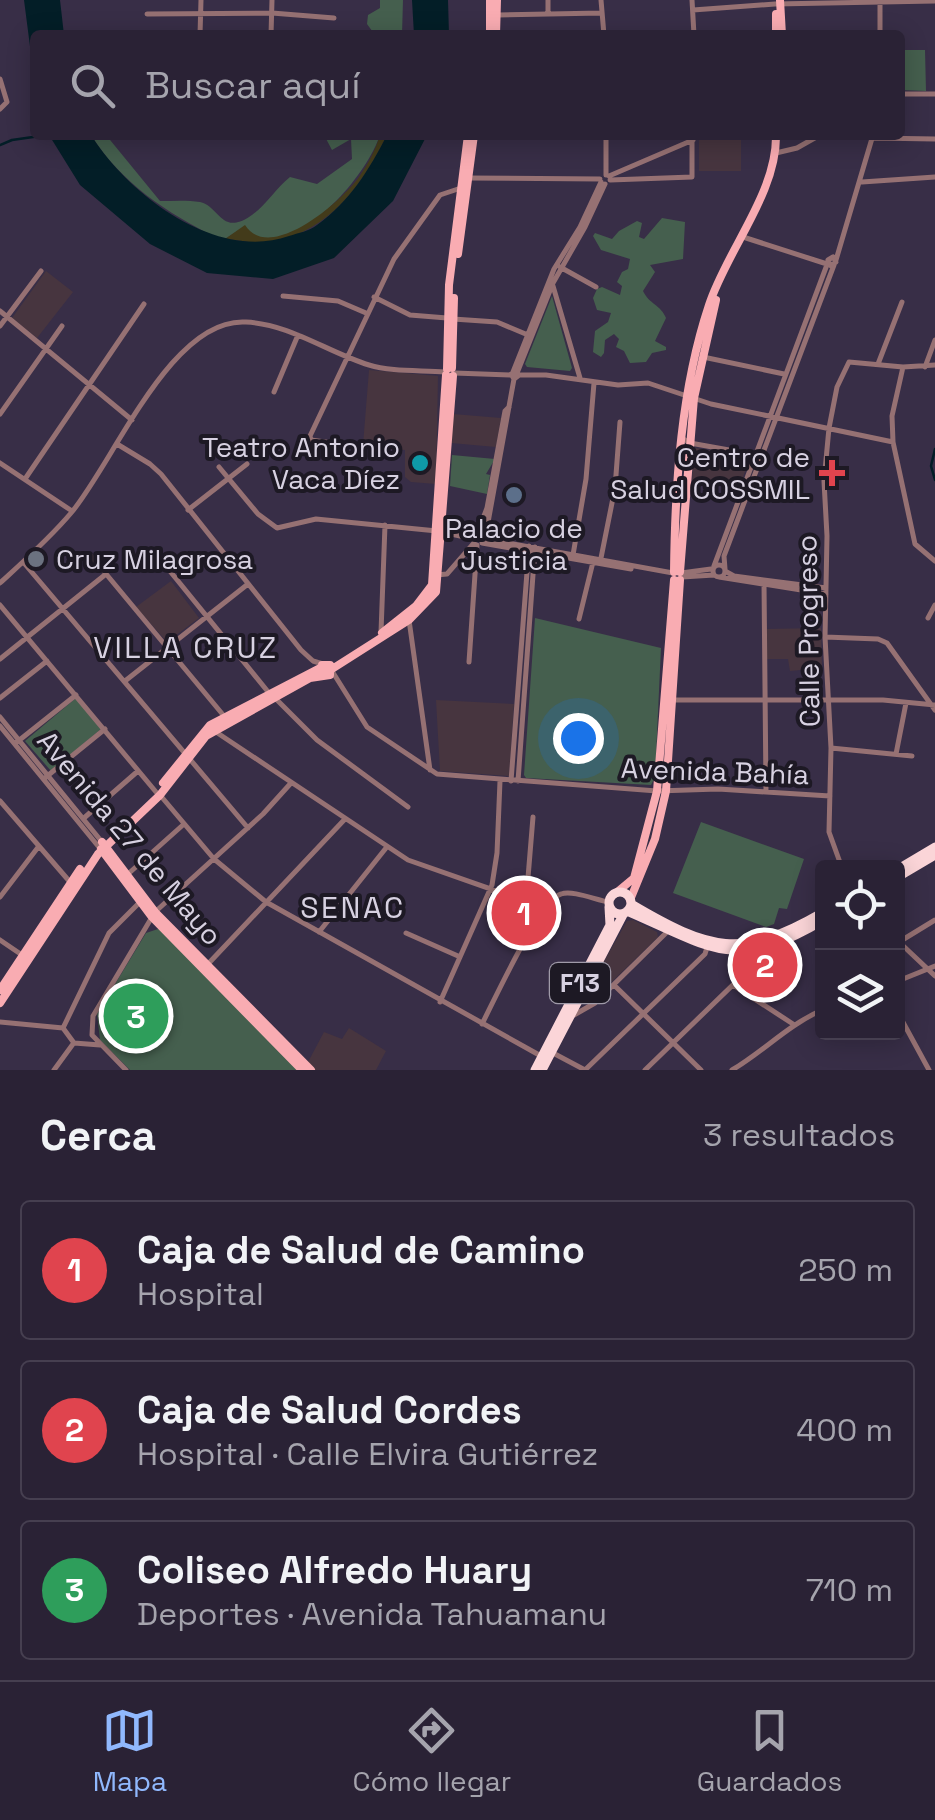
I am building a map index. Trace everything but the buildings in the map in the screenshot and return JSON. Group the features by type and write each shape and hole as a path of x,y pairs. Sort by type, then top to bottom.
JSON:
{"highway":[{"path":"905,868 935,847"},
{"path":"905,870 935,855"},
{"name":"F13","path":"547,1054 610,924 609,904 616,893"},
{"path":"616,893 626,894 628,907"},
{"path":"609,904 614,912 628,907 708,944 775,939 815,920"},
{"name":"F13","path":"538,1070 628,907"},
{"path":"628,907 668,931 746,951 774,946 815,921"}],"main road":[{"path":"494,0 498,14 494,30"},
{"path":"493,30 494,0"},
{"path":"778,2 779,30"},
{"path":"188,756 204,730 224,716 327,670 409,620 436,592 451,318 461,188 470,140"},
{"path":"451,318 471,140"},
{"path":"628,907 655,839 662,791 686,440 708,306 778,169 778,140"},
{"path":"691,397 713,308 742,236"},
{"path":"327,670 416,606 436,575"},
{"path":"0,990 70,882 102,846 158,793 214,730 272,695"},
{"path":"616,893 634,878 662,791"},
{"path":"0,1002 102,846"},
{"name":"Avenida 27 de Mayo","path":"102,846 128,874 154,914"},
{"name":"Avenida 27 de Mayo","path":"102,846 154,914 302,1070"},
{"name":"Avenida 27 de Mayo","path":"205,967 311,1070"}],"street":[{"path":"200,30 201,0"},
{"path":"271,30 272,0"},
{"path":"548,0 548,14"},
{"path":"601,0 604,30"},
{"path":"692,0 694,30"},
{"path":"880,1 880,30"},
{"path":"692,10 778,2 935,1"},
{"path":"147,14 272,13 334,18"},
{"path":"498,14 602,13"},
{"path":"0,79 7,102 0,109"},
{"path":"905,94 935,94"},
{"path":"905,138 935,139"},
{"path":"515,375 551,281 585,227 605,179 606,140"},
{"path":"468,662 480,539 515,375 528,335 551,281 605,179 686,140"},
{"path":"468,178 692,177 692,140"},
{"path":"778,152 811,140"},
{"path":"715,571 839,245 873,140"},
{"path":"862,182 935,176"},
{"path":"361,447 311,440 310,436 394,259 440,195 461,188"},
{"path":"742,236 829,263"},
{"path":"560,267 596,286"},
{"path":"0,326 41,271"},
{"path":"551,281 580,378"},
{"path":"284,296 338,301 366,313"},
{"path":"374,297 410,315 497,322 528,335"},
{"path":"902,302 878,364 935,365"},
{"path":"24,479 144,304"},
{"path":"0,311 132,420"},
{"path":"0,583 72,511 158,378 211,327 228,322 259,323 298,335 372,367 648,383 691,397 893,442"},
{"path":"0,414 62,326"},
{"path":"274,392 298,335"},
{"path":"925,367 935,340"},
{"path":"703,357 788,375"},
{"name":"Calle Progreso","path":"839,860 829,832 831,748 825,637 824,481 828,428 848,362 878,364"},
{"path":"904,367 892,416 893,442 911,531 916,544 935,561"},
{"path":"573,556 586,478 594,382"},
{"path":"436,575 447,574 480,539 505,410 509,407"},
{"path":"579,619 615,488 620,422"},
{"path":"686,440 759,456"},
{"name":"Avenida Bahía","path":"116,444 150,464 307,657 340,681 367,727 430,772 500,781 662,791 766,791 830,796"},
{"path":"725,570 724,556 759,456"},
{"path":"0,463 72,511"},
{"path":"188,510 247,464"},
{"path":"219,467 258,514 278,528 316,519 385,525 677,576 725,570"},
{"path":"381,633 385,525"},
{"path":"480,539 532,549"},
{"path":"514,781 532,549"},
{"path":"92,557 224,716"},
{"path":"23,562 248,828"},
{"path":"715,571 720,564 734,576 826,591"},
{"path":"165,565 272,695 317,740 408,807"},
{"path":"715,571 764,584 826,591"},
{"path":"0,659 106,574"},
{"path":"125,681 248,584"},
{"path":"764,584 766,791"},
{"path":"0,605 214,859 266,902 482,1024 585,1070 706,954 708,944"},
{"path":"928,618 930,608 935,606"},
{"path":"409,620 430,772"},
{"path":"825,637 878,639 887,643 934,706"},
{"path":"0,698 47,662"},
{"path":"17,742 76,695"},
{"path":"668,700 828,700 934,706"},
{"path":"896,754 906,703"},
{"name":"Avenida 27 de Mayo","path":"0,717 102,846"},
{"name":"Avenida 27 de Mayo","path":"0,726 17,742"},
{"path":"46,777 106,729"},
{"path":"214,730 386,848 423,868 545,908"},
{"path":"831,748 912,756"},
{"path":"82,820 138,771"},
{"path":"440,1002 492,885 500,781"},
{"path":"126,1070 92,1035 93,1016 154,914 290,784"},
{"path":"1,805 70,882"},
{"path":"526,902 532,817"},
{"path":"205,967 345,820"},
{"path":"128,874 184,824"},
{"path":"0,897 39,846"},
{"path":"319,932 386,848"},
{"path":"482,1024 545,908 561,894 609,904"},
{"path":"63,1028 110,934 142,900"},
{"path":"905,937 935,920"},
{"path":"570,1017 589,1007 668,931"},
{"path":"406,933 458,956"},
{"path":"0,940 22,956"},
{"path":"645,1070 774,946"},
{"path":"905,947 932,968 935,976"},
{"path":"746,951 752,965"},
{"path":"905,978 932,968"},
{"path":"614,985 701,1070"},
{"path":"733,986 793,1024"},
{"path":"732,1070 754,1058 793,1024 815,1013"},
{"path":"0,1022 63,1028 74,1043 100,1045"},
{"path":"905,1026 929,1070"},
{"path":"54,1070 74,1043"}],"shaded area":[{"path":"699,140 741,140 741,171 699,171"},
{"path":"46,271 73,292 37,338 12,318"},
{"path":"369,370 438,376 436,484 411,482 405,477 405,450 363,445"},
{"path":"453,414 501,418 496,447 451,443"},
{"path":"696,448 750,458 739,488 692,481"},
{"path":"171,581 199,618 167,642 136,607"},
{"path":"821,628 822,668 790,671 788,659 767,659 767,629"},
{"path":"436,700 514,704 509,776 440,771"},
{"path":"633,920 657,932 658,937 593,1000 586,1001 585,995 627,921"},
{"path":"349,1028 386,1051 376,1070 314,1070 307,1064 324,1032 342,1039"}],"green space":[{"path":"380,0 403,0 402,30 371,30 368,15 380,8"},
{"path":"905,50 925,50 926,91 905,90"},
{"path":"95,140 110,140 160,201 200,202 232,223 255,213 290,177 317,184 352,159 351,140 378,140 349,186 317,218 280,237 262,238 241,229 225,239 217,238 198,228 146,195"},
{"path":"327,140 349,140 332,150"},
{"path":"662,218 685,222 683,259 650,265 655,272 643,291 666,318 655,341 666,350 652,353 646,362 630,363 624,351 616,347 619,339 614,334 605,340 601,357 593,352 595,331 608,322 611,313 597,310 593,298 602,287 620,295 622,286 617,282 628,269 630,259 601,250 593,236 595,233 612,239 637,221 642,223 639,237 644,239"},
{"path":"552,296 572,368 570,371 525,364"},
{"path":"452,455 495,459 486,474 490,475 487,494 450,486"},
{"path":"535,618 661,648 655,777 651,785 526,778"},
{"path":"76,698 101,729 51,771 25,741"},
{"path":"701,822 804,859 787,909 779,908 774,924 766,927 673,893"},
{"path":"161,928 299,1070 130,1070 100,1040 97,1014 146,933"}],"sand":[{"path":"378,140 384,140 355,188 328,216 311,227 267,243 225,239 245,225 256,235 271,237 305,225 350,188"}],"water":[{"path":"24,0 60,0 63,30 30,30 30,46"},
{"path":"412,0 448,0 449,30 414,30"},
{"path":"52,140 95,140 127,179 177,217 204,231 261,242 307,230 329,216 358,184 384,140 424,140 393,201 334,258 273,279 207,273 150,244 80,185"}],"waterway":[{"path":"0,145 30,137"},
{"path":"935,449 931,466 935,480"}],"place":[{"name":"Teatro Antonio Vaca Díez","path":"420,463"},
{"name":"Centro de Salud COSSMIL","path":"832,473"},
{"name":"Palacio de Justicia","path":"514,495"},
{"name":"Cruz Milagrosa","path":"36,559"},
{"name":"Caja de Salud de Camino","path":"524,913"},
{"name":"Caja de Salud Cordes","path":"765,965"},
{"name":"Coliseo Alfredo Huary","path":"136,1016"}],"district":[{"name":"VILLA CRUZ","path":"186,647"},
{"name":"SENAC","path":"353,907"}]}
